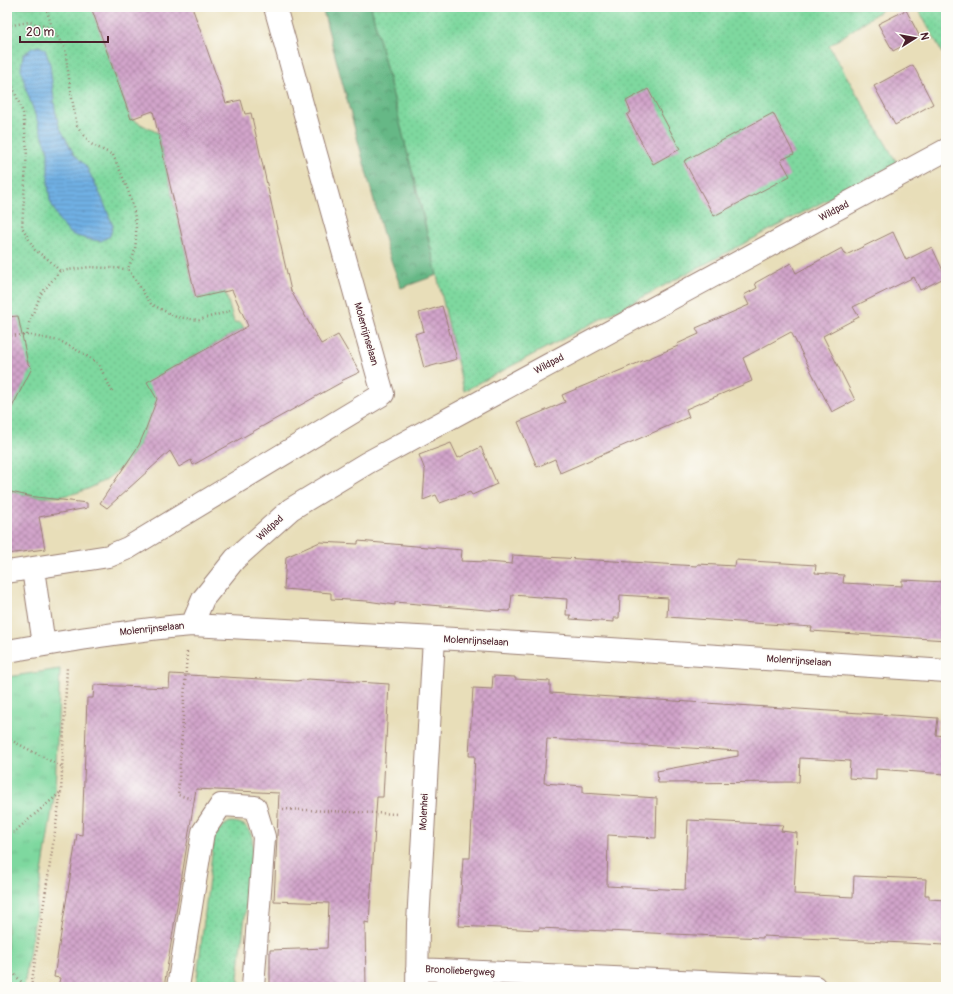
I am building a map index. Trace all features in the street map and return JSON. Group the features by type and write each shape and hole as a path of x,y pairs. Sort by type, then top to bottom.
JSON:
{"street":[{"name":"Molenrijnselaan","path":"7,572 110,556 128,548 383,394 275,7"},
{"name":"Wildpad","path":"192,625 203,599 235,559 291,509 367,462 946,150"},
{"path":"33,569 44,645"},
{"name":"Molenrijnselaan","path":"7,651 69,640 155,628 192,625 434,638 946,671"},
{"name":"Molenhei","path":"417,978 418,923 434,638"},
{"path":"178,987 202,832 221,805 255,807 264,837 253,987"},
{"name":"Bronoliebergweg","path":"417,978 815,987"}],"path":[{"path":"46,7 52,28 65,49 77,126 91,144 113,155 125,182 136,213 135,250 128,269"},
{"path":"7,26 29,22 52,28"},
{"path":"7,72 23,113 27,150 22,227 35,250 50,260 60,271"},
{"path":"27,336 29,323 41,294 60,271 90,268 128,269"},
{"path":"128,269 151,304 176,317 199,320 230,311"},
{"path":"7,336 27,336 60,341 84,354 99,365 113,393"},
{"path":"192,625 187,650 178,795 221,805"},
{"path":"31,987 61,792 69,640"},
{"path":"7,738 62,767"},
{"path":"7,838 61,792"},
{"path":"255,807 424,816"},
{"path":"7,966 26,987"}],"green space":[{"path":"7,7 92,7 131,119 158,133 196,298 225,291 234,322 241,323 244,328 148,382 163,409 150,417 140,443 127,462 113,474 97,484 80,492 62,496 44,497 25,495 7,490"},
{"path":"322,7 371,7 437,275 401,288 387,249"},
{"path":"371,7 886,7 829,46 897,163 464,391 419,198"},
{"path":"917,7 946,7 946,59"},
{"path":"60,669 55,791 24,987 7,987 7,677"},
{"path":"230,822 240,823 250,831 253,845 238,978 242,987 196,987 214,837 220,828"}],"water":[{"path":"39,46 45,49 50,64 55,109 59,126 74,154 86,166 102,198 113,226 110,236 101,241 70,234 60,222 50,201 48,182 48,151 26,89 21,69 23,55 32,48"}],"building":[{"path":"91,7 192,7 226,103 241,100 245,114 251,113 291,291 321,344 338,335 360,372 341,381 342,382 193,465 191,460 179,467 170,451 107,508 100,503 139,445 157,399 147,382 248,326 232,290 196,298 153,111 131,119"},
{"path":"906,10 920,37 893,51 878,24"},
{"path":"913,65 933,104 895,125 874,86"},
{"path":"648,89 680,149 653,164 627,115 631,112 626,101"},
{"path":"773,113 794,154 781,160 790,176 714,216 684,161"},
{"path":"893,232 906,260 932,247 946,277 920,290 914,277 853,307 859,317 823,336 855,400 832,412 791,332 743,358 752,381 686,409 689,417 560,473 555,459 537,467 518,422 565,402 562,395 678,346 677,344 699,334 696,328 749,305 744,295 757,288 755,283 791,263 796,273 842,248 846,255"},
{"path":"442,306 457,359 424,368 415,334 424,331 419,313"},
{"path":"18,316 28,364 32,368 7,417 7,317"},
{"path":"451,443 458,458 481,447 497,484 472,495 470,492 440,503 436,495 423,500 425,470 419,455"},
{"path":"7,491 28,496 87,503 87,508 39,517 45,549 7,554"},
{"path":"358,541 462,550 461,561 512,564 513,555 697,566 698,564 735,566 736,560 816,565 815,573 844,575 843,583 902,586 902,580 946,582 946,640 811,631 812,627 667,617 668,598 620,595 619,618 614,618 614,622 570,619 571,615 566,615 567,599 512,595 510,611 395,602 395,605 367,601 331,599 331,593 284,589 286,557 320,542 358,544"},
{"path":"170,674 297,681 308,679 389,684 383,797 377,797 369,923 365,922 366,987 270,987 270,950 327,948 329,903 274,901 279,793 196,789 164,987 58,987 60,978 54,977 77,834 82,835 87,698 93,698 94,685 169,688"},
{"path":"493,676 550,681 550,693 938,718 936,735 946,736 946,774 876,769 876,780 849,778 850,761 800,758 799,782 658,783 657,771 738,756 738,751 547,739 544,783 583,786 583,793 657,798 656,838 608,835 607,886 685,890 688,820 783,825 781,831 797,833 794,894 853,897 854,876 926,879 925,895 929,895 929,899 946,900 945,945 763,936 763,938 459,926 463,858 470,858 475,756 469,756 473,688 492,689"}]}
